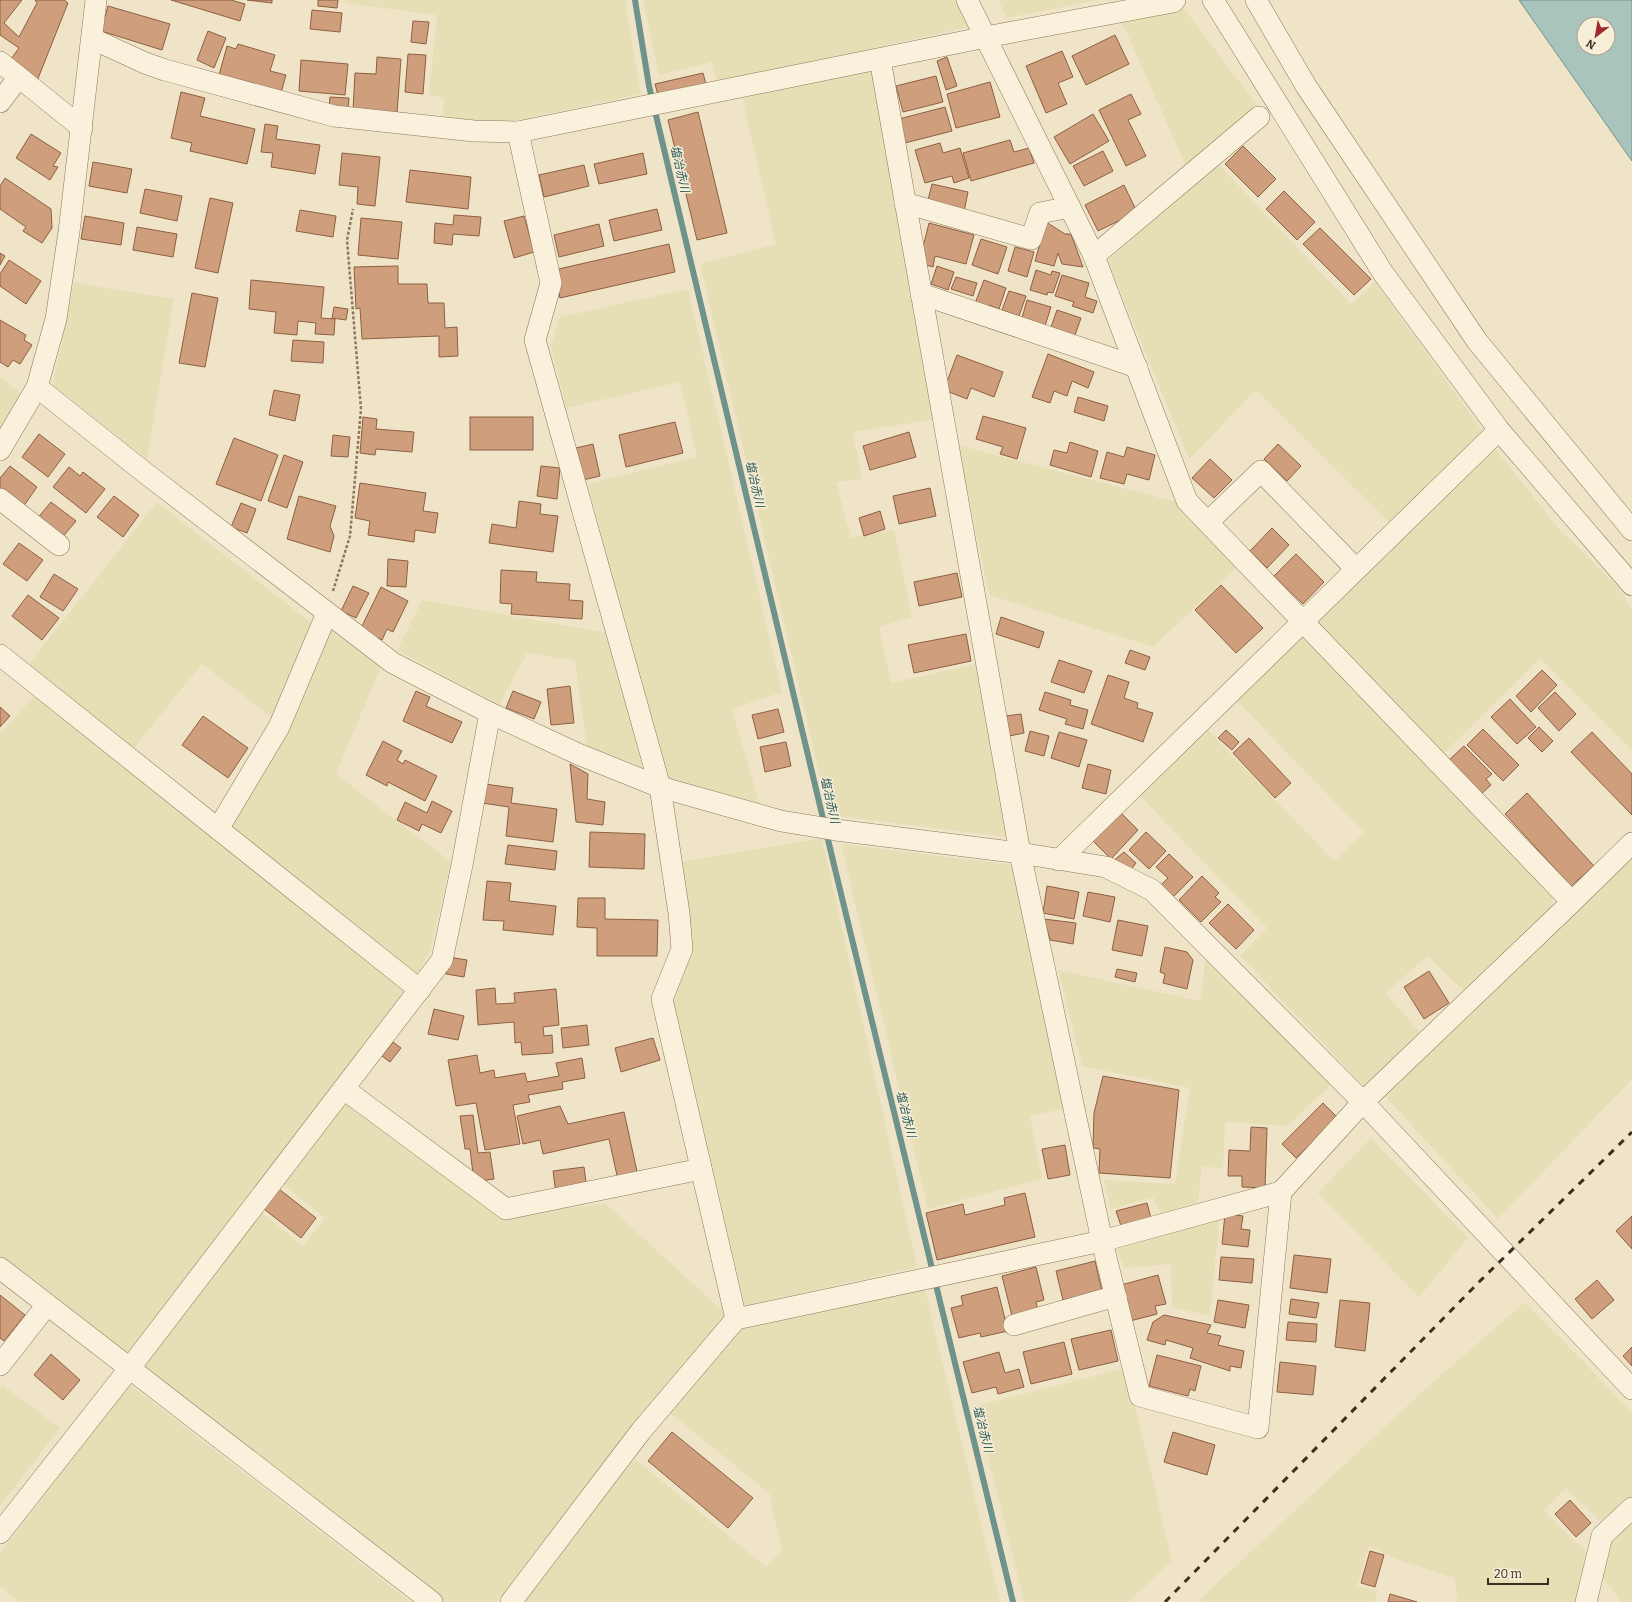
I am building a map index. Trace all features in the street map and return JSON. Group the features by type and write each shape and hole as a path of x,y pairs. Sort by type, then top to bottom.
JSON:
{"street":[{"path":"0,450 37,386 56,319 69,232 93,39 96,0"},
{"path":"967,0 1094,256 1187,501 1572,902"},
{"path":"93,39 145,63 165,70 334,116 474,131 518,132 986,37 1173,2 1175,0"},
{"path":"1213,0 1383,272 1499,430 1632,585"},
{"path":"1256,0 1306,86 1477,340 1632,530"},
{"path":"880,59 1020,854 1102,1241 1140,1396 1258,1428 1281,1192"},
{"path":"0,62 82,128"},
{"path":"0,102 19,77"},
{"path":"1094,256 1259,117"},
{"path":"518,132 551,283 535,340 660,787 679,913 682,950 662,998 736,1319"},
{"path":"905,203 1031,239 1040,213 1070,207"},
{"path":"921,294 1137,368"},
{"path":"37,386 393,663 490,713 578,754 660,787 782,821 836,830 1020,854 1106,867 1152,890 1363,1102 1632,1389"},
{"path":"1059,860 1499,430"},
{"path":"1208,522 1261,471 1356,569"},
{"path":"0,499 59,545"},
{"path":"218,829 280,727 327,613"},
{"path":"0,655 420,990"},
{"path":"0,1533 129,1369 442,960 462,866 490,713"},
{"path":"511,1602 641,1431 736,1319 1102,1241 1281,1192 1363,1102 1632,843"},
{"path":"344,1089 506,1209 701,1169"},
{"path":"0,1268 432,1602"},
{"path":"1014,1325 1116,1296"},
{"path":"0,1366 47,1305"},
{"path":"1586,1602 1602,1536 1632,1508"}],"path":[{"path":"327,613 350,536 361,409 347,240 353,209"}],"shaded area":[{"path":"345,0 625,0 641,94 489,126 443,119 444,98 429,94 437,15 345,3"},
{"path":"643,0 960,0 973,26 717,83 712,62 659,75"},
{"path":"998,0 1098,0 1007,18"},
{"path":"1182,6 1259,108 1187,168 1121,20"},
{"path":"874,66 937,419 853,432 862,479 836,482 851,538 894,530 912,617 879,627 891,683 980,663 1007,837 829,815 700,264 776,244 741,92"},
{"path":"1217,163 1351,304 1375,282 1484,433 1389,522 1256,390 1189,459 1108,261"},
{"path":"74,283 174,299 147,459 53,385"},
{"path":"688,289 782,692 732,709 759,803 665,780 588,484 697,457 680,382 566,408 551,345 560,317"},
{"path":"0,377 20,393 0,434"},
{"path":"958,445 1176,502 1237,567 1153,647 989,595"},
{"path":"1493,446 1559,529 1618,587 1632,610 1632,751 1540,659 1443,754 1314,622"},
{"path":"157,502 314,625 277,721 202,664 132,750 28,665"},
{"path":"422,600 608,633 642,767 587,747 575,661 527,653 499,705 397,650"},
{"path":"329,629 381,666 336,774 451,862 430,951 415,977 229,827 286,736"},
{"path":"1296,638 1306,638 1553,895 1551,909 1465,992 1428,956 1385,993 1421,1033 1364,1086 1240,956 1267,928 1138,794 1204,726 1334,861 1364,832 1233,697"},
{"path":"35,695 409,992 126,1359 0,1260 0,734"},
{"path":"822,838 917,1267 745,1306 671,992 680,862"},
{"path":"841,844 1014,865 1067,1108 1030,1116 1042,1179 928,1209"},
{"path":"1632,858 1632,1079 1498,1219 1385,1096"},
{"path":"1206,958 1332,1084 1287,1126 1225,1122 1223,1169 1202,1166 1198,1202 1161,1214 1153,1197 1111,1209 1104,1180 1175,1184 1190,1088 1082,1066 1058,970 1200,1001"},
{"path":"350,1101 502,1217 605,1203 726,1314 496,1602 442,1602 139,1367 262,1213 303,1246 325,1218 279,1181 341,1104"},
{"path":"1371,1138 1468,1238 1419,1297 1318,1193"},
{"path":"1220,1213 1210,1316 1172,1307 1171,1264 1124,1268 1115,1243"},
{"path":"924,1285 1000,1602 520,1602 635,1459 766,1567 782,1550 769,1493 670,1413 739,1328"},
{"path":"1525,1302 1632,1412 1632,1497 1602,1523 1566,1488 1544,1511 1586,1552 1577,1602 1457,1602 1455,1578 1398,1560 1369,1546 1357,1586 1378,1591 1374,1602 1204,1602 1199,1600 1431,1384"},
{"path":"1126,1368 1172,1561 1128,1602 1024,1602 975,1406"},
{"path":"2,1385 60,1428 0,1506 0,1389"},
{"path":"130,1385 411,1602 19,1602 0,1586 0,1553"},
{"path":"1632,1518 1632,1602 1622,1602 1599,1573 1607,1541"}],"water":[{"path":"1519,0 1632,0 1632,161"}],"building":[{"path":"0,0 22,0 4,23 19,37 37,3 35,0 64,0 68,3 37,81 11,59 19,48 0,35"},
{"path":"171,0 231,0 245,4 240,21"},
{"path":"247,0 272,0 272,3"},
{"path":"318,0 338,0 337,8 318,6"},
{"path":"108,6 170,24 162,50 101,31"},
{"path":"312,10 342,13 340,32 310,29"},
{"path":"413,21 429,22 426,44 411,42"},
{"path":"208,31 226,38 214,68 197,60"},
{"path":"1115,35 1129,64 1086,85 1072,56"},
{"path":"238,44 275,55 270,71 286,75 281,93 219,75 227,46 236,49"},
{"path":"1062,51 1073,77 1058,83 1067,104 1046,113 1026,66"},
{"path":"408,54 426,55 423,94 405,92"},
{"path":"377,57 401,59 397,113 353,110 355,73 376,74"},
{"path":"947,57 957,86 946,90 937,61"},
{"path":"301,60 348,64 345,95 299,91"},
{"path":"703,73 707,88 659,99 655,84"},
{"path":"936,76 943,102 903,112 896,86"},
{"path":"990,82 1000,117 956,128 947,94"},
{"path":"181,92 205,98 200,116 255,129 247,164 190,151 192,143 171,138"},
{"path":"1131,94 1141,114 1128,120 1146,156 1126,166 1099,110"},
{"path":"330,97 349,98 348,108 329,107"},
{"path":"945,107 952,131 905,143 899,119"},
{"path":"698,112 727,233 697,240 668,120"},
{"path":"1093,114 1109,141 1070,164 1054,137"},
{"path":"265,124 278,126 276,139 320,145 315,174 271,167 273,153 261,152"},
{"path":"31,134 61,153 53,166 58,167 50,180 16,158"},
{"path":"1010,140 1014,152 1029,148 1034,163 971,181 963,153"},
{"path":"940,143 943,153 960,148 969,178 954,183 952,176 925,183 915,150"},
{"path":"1243,146 1276,179 1258,197 1225,164"},
{"path":"1103,151 1113,171 1084,186 1073,166"},
{"path":"342,153 380,157 375,206 357,204 358,187 339,185"},
{"path":"643,153 647,174 599,184 594,164"},
{"path":"93,162 132,169 127,193 89,186"},
{"path":"584,165 589,186 544,197 539,175"},
{"path":"410,170 471,177 468,209 406,202"},
{"path":"5,178 51,209 52,228 42,243 23,231 26,227 0,209 0,186"},
{"path":"932,184 968,192 964,212 927,204"},
{"path":"1124,185 1137,212 1098,231 1085,205"},
{"path":"145,189 182,196 177,221 140,213"},
{"path":"1284,191 1315,222 1297,240 1266,209"},
{"path":"210,198 233,203 218,273 195,268"},
{"path":"657,209 662,230 614,241 609,220"},
{"path":"300,210 336,216 333,237 296,231"},
{"path":"454,215 481,217 479,236 453,234 452,245 434,243 435,223 453,225"},
{"path":"85,216 124,223 121,245 81,239"},
{"path":"524,216 534,252 514,258 504,221"},
{"path":"361,218 402,222 398,259 358,255"},
{"path":"1046,222 1065,234 1071,234 1083,267 1062,264 1058,253 1054,266 1035,261"},
{"path":"929,223 974,235 966,264 935,256 933,267 919,263"},
{"path":"599,224 604,246 559,257 554,235"},
{"path":"137,227 177,234 173,257 133,250"},
{"path":"1320,228 1371,279 1354,295 1303,244"},
{"path":"981,239 1007,247 998,274 972,265"},
{"path":"669,244 675,272 560,298 554,270"},
{"path":"1015,247 1034,252 1027,277 1008,271"},
{"path":"0,253 5,256 0,265"},
{"path":"9,260 41,281 26,304 0,286 0,274"},
{"path":"398,266 398,284 427,284 428,303 444,303 445,328 457,327 458,356 439,357 439,336 362,339 360,308 356,309 354,267"},
{"path":"937,266 954,272 948,290 931,284"},
{"path":"1036,270 1051,275 1052,271 1060,273 1053,293 1048,292 1047,295 1030,290"},
{"path":"1062,275 1089,283 1085,297 1097,301 1093,313 1072,306 1074,302 1055,296"},
{"path":"956,277 977,283 973,296 951,289"},
{"path":"251,280 324,287 321,318 335,319 334,335 315,334 316,323 298,321 297,335 274,333 276,312 249,309"},
{"path":"984,280 1006,288 999,309 989,305 987,310 974,306"},
{"path":"1009,291 1026,296 1019,316 1002,310"},
{"path":"192,293 218,298 205,367 179,363"},
{"path":"1027,300 1051,307 1045,326 1022,318"},
{"path":"334,307 348,309 346,320 332,318"},
{"path":"1057,310 1081,318 1074,338 1050,330"},
{"path":"0,320 26,335 24,340 32,345 20,364 13,360 8,367 0,362"},
{"path":"293,340 324,342 323,363 291,361"},
{"path":"1048,354 1094,372 1088,388 1072,381 1067,396 1054,391 1050,403 1032,397"},
{"path":"957,355 1003,372 994,397 971,388 967,399 944,390"},
{"path":"274,390 300,395 295,421 269,415"},
{"path":"1078,397 1108,406 1104,421 1074,412"},
{"path":"983,416 1026,428 1017,459 1000,454 1003,447 976,439"},
{"path":"363,417 377,419 376,429 414,432 412,452 376,449 375,455 360,453"},
{"path":"470,417 533,417 533,450 470,450"},
{"path":"675,422 683,453 626,467 619,435"},
{"path":"909,432 916,457 870,470 863,446"},
{"path":"39,434 65,454 48,477 22,457"},
{"path":"333,435 350,437 348,457 331,456"},
{"path":"234,438 278,455 261,501 216,484"},
{"path":"1070,442 1098,451 1091,477 1050,465 1054,450 1067,453"},
{"path":"593,444 600,476 583,480 576,448"},
{"path":"1278,444 1301,466 1287,481 1264,459"},
{"path":"1127,447 1155,455 1149,480 1127,474 1124,484 1100,478 1107,452 1124,457"},
{"path":"284,455 303,462 287,508 268,501"},
{"path":"1210,459 1232,480 1214,498 1192,478"},
{"path":"10,466 37,487 23,507 0,490 0,478"},
{"path":"541,466 560,468 557,499 537,496"},
{"path":"69,467 80,476 83,472 105,489 86,513 53,487"},
{"path":"360,483 426,493 423,511 438,513 435,533 415,530 414,542 368,535 370,521 355,518"},
{"path":"930,488 936,516 899,524 893,496"},
{"path":"114,496 139,515 123,537 97,517"},
{"path":"299,496 336,506 330,526 334,536 330,552 287,539"},
{"path":"519,501 541,504 540,514 558,516 553,552 489,543 492,524 516,528"},
{"path":"51,502 76,521 61,539 36,520"},
{"path":"241,503 256,509 247,533 231,527"},
{"path":"880,511 885,529 864,536 859,518"},
{"path":"1272,528 1289,545 1267,568 1250,551"},
{"path":"19,543 43,560 27,581 3,564"},
{"path":"1296,554 1324,582 1303,604 1274,576"},
{"path":"388,559 408,561 406,587 387,586"},
{"path":"501,570 537,572 536,582 570,584 569,600 583,601 582,619 511,614 512,604 500,603"},
{"path":"957,573 962,597 919,606 914,582"},
{"path":"54,574 78,589 63,611 40,597"},
{"path":"1221,585 1263,628 1236,653 1195,610"},
{"path":"353,586 369,593 356,618 341,611"},
{"path":"381,587 408,601 393,632 387,629 382,640 360,630"},
{"path":"28,595 59,618 42,640 12,616"},
{"path":"1001,617 1044,632 1039,648 996,634"},
{"path":"966,634 971,661 914,673 908,645"},
{"path":"1130,650 1150,657 1145,670 1125,663"},
{"path":"1059,660 1092,671 1084,693 1051,682"},
{"path":"1542,670 1557,685 1531,712 1516,696"},
{"path":"1108,675 1129,682 1124,698 1138,703 1137,708 1153,713 1143,742 1091,724"},
{"path":"570,686 574,723 551,725 547,689"},
{"path":"416,691 430,697 426,706 462,722 452,743 403,721"},
{"path":"513,691 541,702 534,719 506,708"},
{"path":"1045,692 1071,700 1070,705 1088,710 1083,729 1065,724 1067,719 1039,710"},
{"path":"1555,692 1576,714 1559,731 1538,708"},
{"path":"1510,699 1536,727 1517,744 1491,717"},
{"path":"0,707 10,716 0,727"},
{"path":"778,709 784,732 758,739 752,715"},
{"path":"1021,714 1024,733 1009,736 1005,716"},
{"path":"203,716 248,748 228,778 182,745"},
{"path":"1539,727 1553,741 1542,752 1528,738"},
{"path":"1483,729 1519,765 1503,781 1467,745"},
{"path":"1226,730 1239,742 1232,750 1218,738"},
{"path":"1030,731 1049,736 1044,756 1025,751"},
{"path":"1059,732 1087,740 1079,767 1051,758"},
{"path":"1592,732 1632,774 1632,815 1571,752"},
{"path":"1249,738 1291,783 1275,798 1233,753"},
{"path":"383,741 402,751 397,760 403,764 405,760 437,776 425,801 388,782 387,786 366,775"},
{"path":"786,742 791,766 765,772 760,747"},
{"path":"1464,746 1492,774 1486,779 1491,785 1480,795 1448,761"},
{"path":"570,764 588,774 587,799 605,802 603,825 576,822"},
{"path":"1088,764 1111,770 1106,794 1082,788"},
{"path":"485,784 513,788 511,803 557,809 553,842 506,836 509,807 482,803"},
{"path":"1527,793 1594,866 1571,886 1505,814"},
{"path":"432,801 452,811 441,833 422,824 419,831 397,820 405,802 427,813"},
{"path":"1120,812 1138,830 1111,859 1092,840"},
{"path":"590,832 645,834 644,869 589,867"},
{"path":"1146,832 1166,851 1149,869 1129,850"},
{"path":"508,845 557,851 555,870 505,864"},
{"path":"1124,852 1136,863 1130,871 1112,862"},
{"path":"1169,854 1193,877 1173,897 1161,885 1168,878 1156,867"},
{"path":"1202,876 1219,893 1215,897 1221,902 1201,922 1179,900"},
{"path":"487,881 511,883 509,901 556,906 553,935 503,930 504,921 483,920"},
{"path":"1047,886 1079,892 1074,919 1043,913"},
{"path":"1088,892 1115,897 1110,922 1083,916"},
{"path":"578,898 605,898 605,919 658,920 657,956 597,956 597,928 577,927"},
{"path":"1228,904 1254,930 1236,949 1209,923"},
{"path":"1044,919 1076,923 1073,944 1050,940"},
{"path":"1118,920 1148,926 1142,956 1112,950"},
{"path":"1165,947 1187,952 1193,960 1187,989 1163,983 1165,974 1160,972"},
{"path":"449,957 467,960 464,977 446,974"},
{"path":"1117,969 1137,973 1135,982 1115,977"},
{"path":"1429,971 1449,1003 1424,1019 1404,987"},
{"path":"495,988 496,1004 515,1003 514,993 556,989 559,1025 543,1027 544,1036 552,1035 553,1053 522,1055 521,1042 515,1043 514,1022 478,1025 476,990"},
{"path":"434,1009 464,1016 458,1040 428,1034"},
{"path":"587,1025 589,1045 563,1048 561,1028"},
{"path":"653,1038 660,1060 621,1072 615,1048"},
{"path":"393,1042 401,1048 390,1062 382,1056"},
{"path":"477,1055 480,1073 494,1070 495,1078 525,1073 527,1082 559,1076 556,1063 582,1058 585,1078 562,1082 563,1089 528,1095 530,1102 513,1105 520,1144 485,1150 476,1103 456,1106 448,1060"},
{"path":"1103,1076 1179,1090 1170,1178 1099,1173 1100,1149 1093,1148 1094,1113"},
{"path":"1323,1103 1338,1118 1296,1158 1282,1144"},
{"path":"560,1106 568,1124 624,1112 638,1176 618,1180 609,1139 543,1154 540,1140 523,1144 517,1116"},
{"path":"473,1115 478,1153 490,1152 494,1179 474,1182 470,1149 465,1149 460,1116"},
{"path":"1251,1127 1267,1128 1265,1188 1242,1187 1242,1176 1228,1176 1229,1150 1250,1151"},
{"path":"1065,1145 1070,1175 1048,1179 1042,1149"},
{"path":"584,1167 587,1190 556,1194 553,1171"},
{"path":"279,1189 316,1218 301,1238 264,1209"},
{"path":"1025,1193 1035,1237 937,1260 926,1213 963,1204 965,1215 1005,1205 1004,1198"},
{"path":"1147,1203 1151,1218 1121,1226 1116,1211"},
{"path":"1225,1214 1243,1216 1241,1229 1250,1230 1248,1247 1222,1244"},
{"path":"1632,1216 1632,1249 1616,1231"},
{"path":"1294,1255 1331,1259 1327,1293 1290,1288"},
{"path":"1221,1257 1254,1259 1252,1283 1219,1280"},
{"path":"1095,1261 1102,1291 1063,1300 1056,1271"},
{"path":"1036,1267 1044,1300 1036,1302 1038,1310 1012,1316 1002,1276"},
{"path":"1158,1275 1166,1304 1155,1306 1157,1314 1130,1321 1121,1285"},
{"path":"1597,1280 1614,1300 1592,1319 1575,1299"},
{"path":"997,1287 1008,1331 981,1337 980,1333 959,1338 951,1308 963,1305 961,1296"},
{"path":"0,1295 25,1315 4,1341 0,1338"},
{"path":"1291,1299 1319,1303 1316,1318 1289,1314"},
{"path":"1218,1300 1249,1305 1245,1328 1214,1322"},
{"path":"1340,1300 1370,1303 1365,1351 1335,1347"},
{"path":"1164,1315 1211,1325 1207,1333 1221,1336 1218,1345 1244,1351 1241,1368 1230,1366 1230,1371 1190,1358 1193,1348 1166,1340 1165,1345 1147,1340 1153,1322"},
{"path":"1288,1322 1317,1324 1316,1342 1286,1340"},
{"path":"1111,1330 1118,1361 1079,1370 1071,1339"},
{"path":"1064,1342 1072,1374 1031,1384 1023,1352"},
{"path":"1632,1347 1632,1366 1623,1356"},
{"path":"999,1352 1005,1373 1019,1369 1024,1387 998,1394 996,1387 972,1393 963,1362"},
{"path":"51,1354 80,1380 63,1400 34,1375"},
{"path":"1157,1355 1201,1366 1195,1391 1190,1389 1188,1396 1149,1386"},
{"path":"1280,1362 1316,1366 1313,1395 1277,1392"},
{"path":"672,1432 753,1498 728,1528 648,1461"},
{"path":"1173,1432 1215,1445 1207,1475 1164,1462"},
{"path":"1570,1500 1591,1523 1576,1537 1555,1514"},
{"path":"1370,1551 1384,1555 1375,1587 1361,1583"},
{"path":"1390,1594 1417,1602 1388,1602"}],"waterway":[{"name":"塩冶赤川","path":"635,0 649,86 835,869 1013,1602"}],"railway":[{"path":"1165,1602 1480,1281 1632,1132"}]}
